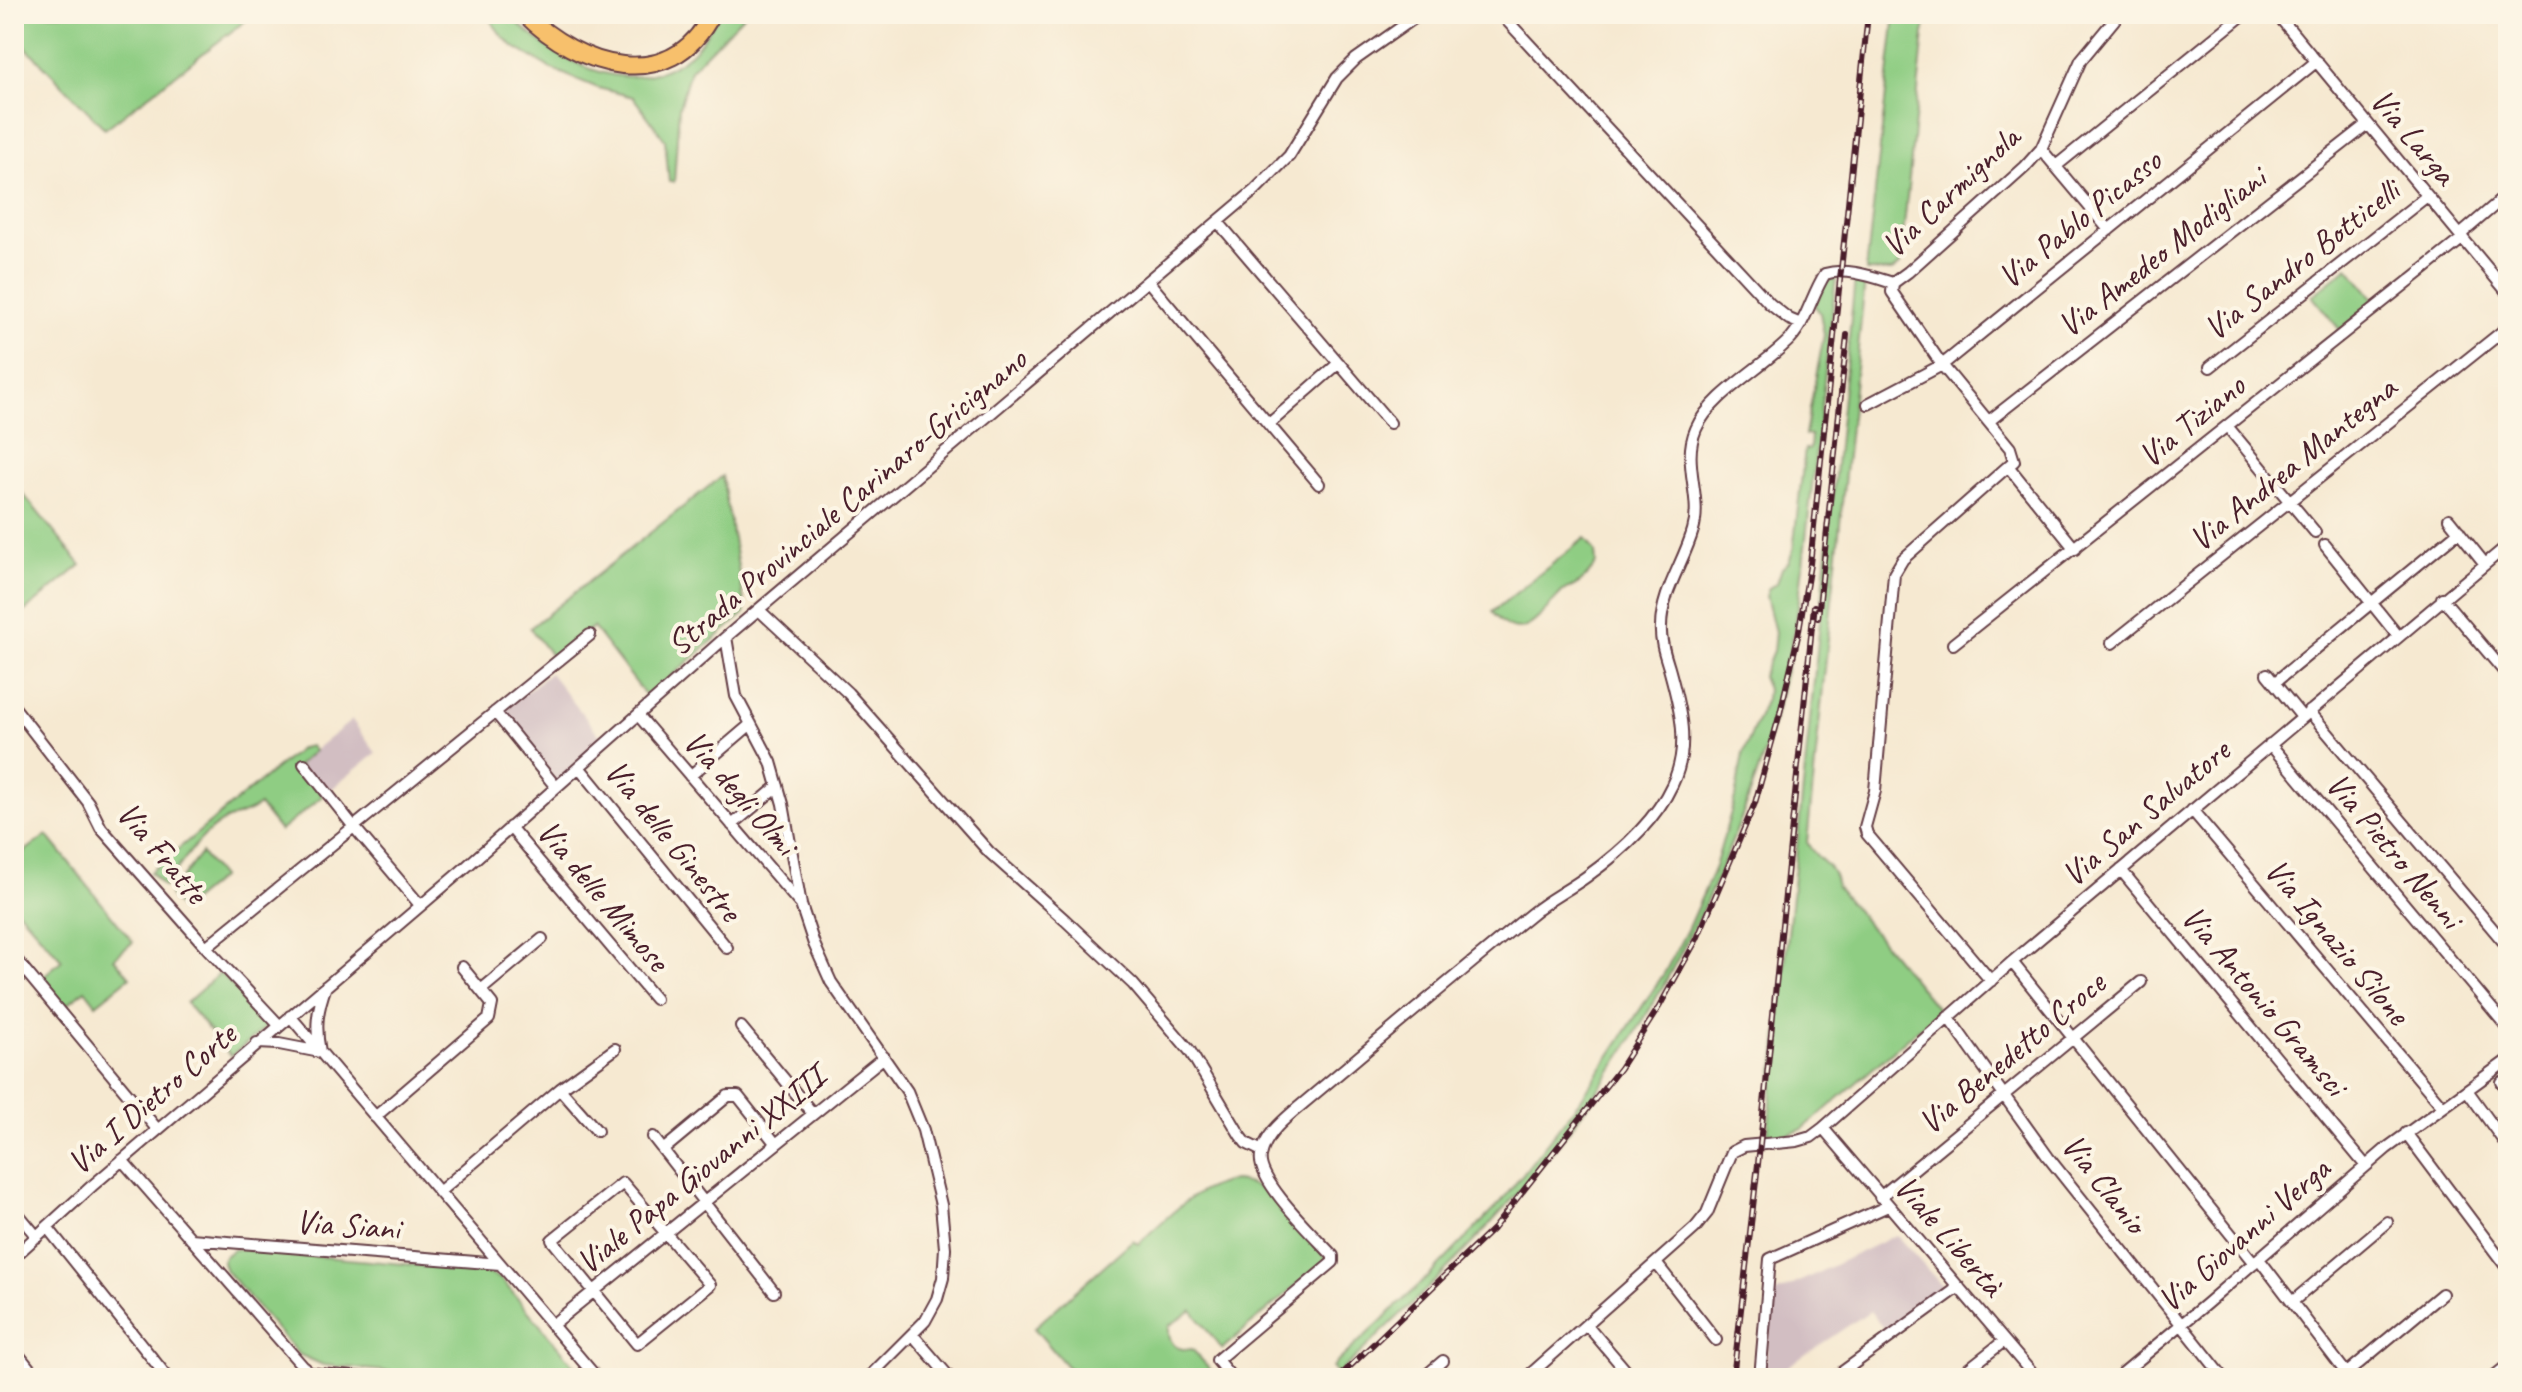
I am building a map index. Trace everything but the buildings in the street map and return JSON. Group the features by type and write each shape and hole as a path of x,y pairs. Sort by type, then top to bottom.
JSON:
{"highway":[{"path":"525,14 541,30 592,60 616,66 639,66 680,51 695,39 712,14"}],"street":[{"name":"Strada Provinciale Carinaro-Gricignano","path":"290,1016 726,637 1255,190 1289,156 1337,78 1356,59 1420,14"},
{"path":"1501,14 1770,304 1801,324"},
{"name":"Via Carmignola","path":"1262,1151 1274,1130 1294,1111 1534,911 1611,857 1645,823 1671,787 1682,761 1684,735 1660,628 1669,591 1695,522 1690,460 1695,430 1711,409 1784,345 1801,324 1822,278 1830,272 1859,274 1893,283 2013,178 2041,149 2081,60 2119,14"},
{"path":"2056,166 2244,14"},
{"name":"Via Larga","path":"2277,14 2462,237 2504,278 2508,293"},
{"name":"Via Pablo Picasso","path":"1868,404 1942,365 2317,61"},
{"name":"Via Amedeo Modigliani","path":"1989,421 2367,125"},
{"path":"2041,149 2109,230"},
{"name":"Via Tiziano","path":"1953,644 2462,237 2508,194"},
{"name":"Via Sandro Botticelli","path":"2210,367 2427,196"},
{"path":"1218,222 1390,423"},
{"path":"1148,281 1319,484"},
{"path":"1893,283 1892,292 1942,365 2010,448 2014,461 1903,559 1894,574 1875,791 1865,827 1867,834 1991,981"},
{"name":"Via Andrea Mantegna","path":"2112,643 2508,327"},
{"path":"1269,424 1339,363"},
{"path":"2227,426 2315,532"},
{"path":"2008,466 2075,549"},
{"path":"2449,519 2485,564"},
{"path":"2274,683 2459,531"},
{"path":"2325,545 2398,636"},
{"name":"Via San Salvatore","path":"1823,1128 2012,962 2442,598 2508,546"},
{"path":"2442,598 2508,676"},
{"path":"759,610 872,718 989,852 1133,984 1190,1051 1246,1143 1262,1151 1262,1168 1273,1187 1333,1256 1333,1262 1217,1360 1232,1378"},
{"path":"206,947 590,635"},
{"path":"726,637 736,696 771,762 778,786 801,905 814,944 831,982 907,1091 923,1130 941,1205 945,1248 943,1278 937,1299 925,1321 868,1378"},
{"path":"2267,674 2508,947"},
{"name":"Via Fratte","path":"14,707 88,802 101,828 279,1025"},
{"path":"495,712 556,787"},
{"name":"Via degli Olmi","path":"638,715 801,905"},
{"path":"690,776 751,724"},
{"name":"Via Pietro Nenni","path":"2270,744 2508,1028"},
{"path":"304,764 420,905"},
{"name":"Via delle Ginestre","path":"579,767 727,948"},
{"path":"732,825 778,786"},
{"name":"Via Ignazio Silone","path":"2192,810 2443,1107"},
{"name":"Via delle Mimose","path":"510,827 655,999"},
{"name":"Via Antonio Gramsci","path":"2121,870 2366,1166"},
{"path":"481,990 542,939"},
{"path":"14,957 157,1129"},
{"path":"2012,962 2292,1302 2345,1377 2442,1294"},
{"path":"375,1117 489,1019 492,1004 462,967"},
{"name":"Via Benedetto Croce","path":"1880,1197 2141,982"},
{"path":"320,1052 316,1030 318,1009 327,985"},
{"path":"290,1016 597,1378"},
{"name":"Via I Dietro Corte","path":"14,1257 290,1016"},
{"name":"Via Clanio","path":"1948,1017 2048,1157 2224,1378"},
{"path":"741,1027 813,1114"},
{"path":"257,1043 320,1052"},
{"path":"439,1192 560,1089 615,1049"},
{"name":"Viale Papa Giovanni XXIII","path":"552,1325 884,1057"},
{"name":"Via Giovanni Verga","path":"2117,1378 2406,1133 2508,1060"},
{"path":"560,1089 597,1131"},
{"path":"2467,1090 2508,1147"},
{"path":"663,1150 728,1096 738,1096 776,1144"},
{"path":"1526,1378 1695,1228 1707,1213 1732,1152 1744,1146 1797,1141 1811,1137 1823,1128"},
{"name":"Viale Libertà","path":"1823,1128 2036,1378"},
{"path":"2406,1133 2508,1269"},
{"path":"653,1137 774,1292"},
{"path":"122,1160 309,1373"},
{"path":"623,1183 667,1232 710,1285 637,1344 552,1240 623,1183"},
{"path":"1760,1378 1770,1259 1888,1206"},
{"path":"14,1209 37,1237"},
{"path":"2292,1302 2387,1222"},
{"path":"47,1227 168,1378"},
{"name":"Via Siani","path":"191,1239 500,1264"},
{"path":"1656,1263 1716,1340"},
{"path":"1834,1378 1959,1287"},
{"path":"1587,1325 1632,1378"},
{"path":"912,1334 950,1378"},
{"path":"1957,1378 2004,1341"},
{"path":"14,1349 37,1378"},
{"path":"1423,1378 1443,1361"},
{"path":"293,1378 309,1373 364,1378"},
{"path":"2492,1378 2505,1374"}],"shaded area":[{"path":"550,673 604,741 557,782 500,713"},
{"path":"352,720 376,753 323,796 297,764"},
{"path":"1896,1235 1946,1290 1886,1332 1870,1311 1771,1378 1764,1378 1772,1295"}],"green space":[{"path":"14,14 254,14 105,129 16,37"},
{"path":"486,14 508,14 547,46 594,70 618,76 643,76 667,69 690,54 719,14 745,14 690,70 679,108 674,182 669,182 665,140 633,97 598,88 552,69 513,46"},
{"path":"1895,14 1926,14 1900,265 1892,271 1866,271"},
{"path":"2348,267 2376,301 2340,330 2312,296"},
{"path":"1836,278 1797,616 1770,734 1724,861 1665,982 1594,1097 1553,1151 1469,1247 1338,1374 1332,1367 1435,1270 1501,1202 1581,1099 1665,972 1688,928 1715,867 1735,798 1743,754 1766,699 1767,688 1762,676 1773,651 1775,632 1766,596 1769,588 1777,583 1793,550 1805,449 1810,449 1811,436 1805,435 1824,335 1820,313 1815,306 1825,282"},
{"path":"1855,279 1865,281 1807,842 1833,873 1836,886 1939,1011 1803,1129 1767,1140"},
{"path":"722,476 744,614 647,697 593,627 553,658 530,628"},
{"path":"14,483 81,565 14,620"},
{"path":"1585,538 1595,552 1596,563 1581,582 1562,592 1539,618 1522,628 1513,628 1492,612"},
{"path":"310,746 314,751 298,765 323,796 280,831 259,805 211,830 164,887 150,872 301,748"},
{"path":"47,835 133,942 114,958 130,977 96,1004 85,990 65,1006 41,978 62,960 14,906 14,859"},
{"path":"201,853 221,877 181,910 169,895"},
{"path":"220,973 269,1025 231,1056 186,1003"},
{"path":"1234,1181 1250,1184 1276,1199 1327,1259 1222,1349 1192,1310 1169,1326 1174,1345 1192,1349 1218,1378 1077,1378 1034,1328 1133,1240 1138,1244 1193,1196"},
{"path":"234,1249 483,1271 501,1279 574,1365 574,1378 456,1378 323,1365 298,1354 226,1271 222,1260"}],"railway":[{"path":"1338,1378 1493,1229 1620,1068 1697,939 1755,803 1798,636 1810,564 1868,14"},
{"path":"1818,618 1847,335"},
{"path":"1733,1378 1758,1164 1814,606"}]}
